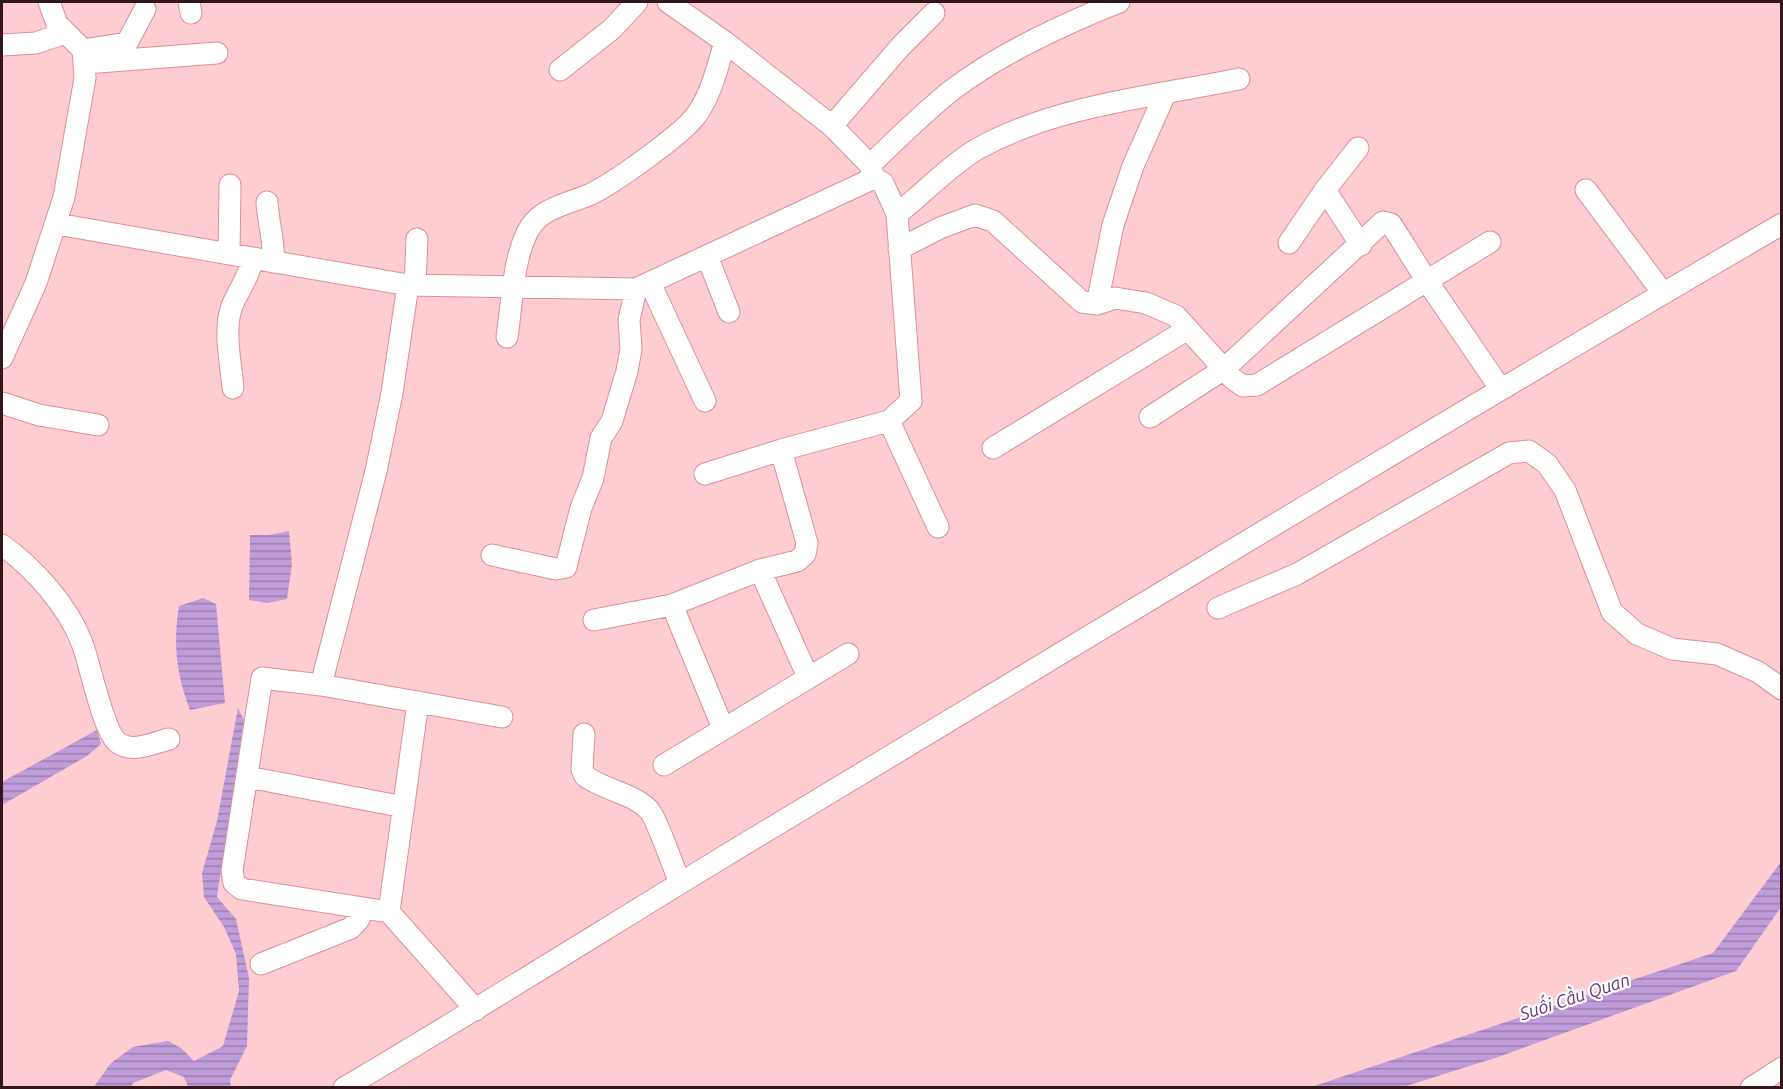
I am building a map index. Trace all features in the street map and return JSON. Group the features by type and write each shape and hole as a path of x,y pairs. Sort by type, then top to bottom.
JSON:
{"street":[{"path":"2,358 36,283 57,224 64,197 84,57 53,17 49,2"},
{"path":"560,70 612,29 637,2"},
{"path":"668,2 725,42 832,126 883,183 897,214 911,401 889,421 781,450 705,474"},
{"path":"57,224 411,285 643,286 872,171 928,111 982,70 1063,27 1119,2"},
{"path":"84,57 127,43 145,9"},
{"path":"832,126 901,46 934,13"},
{"path":"2,45 36,43 66,33"},
{"path":"507,337 520,250 536,220 541,214 598,190 670,140 694,118 711,86 725,42"},
{"path":"84,57 217,52"},
{"path":"897,214 976,149 1023,127 1113,102 1239,79"},
{"path":"1097,304 1113,225 1133,166 1165,94"},
{"path":"1289,243 1325,190 1358,148"},
{"path":"229,254 230,185"},
{"path":"1325,190 1361,245"},
{"path":"1586,190 1664,293"},
{"path":"233,388 228,331 231,308 246,282 274,245 268,225 267,202"},
{"path":"899,249 940,228 975,215 993,221 1082,302 1097,304 1115,298 1146,303 1176,316 1224,369 1243,386 1257,385 1490,242"},
{"path":"1150,417 1224,369 1361,245 1383,222 1391,224 1500,388"},
{"path":"344,1088 1500,388 1782,224"},
{"path":"321,685 376,471 392,393 417,239"},
{"path":"706,256 729,312"},
{"path":"643,286 705,401"},
{"path":"492,555 556,569 566,567 581,508 593,478 601,438 612,421 627,371 631,349 629,320 643,286"},
{"path":"993,448 1188,329"},
{"path":"2,402 39,415 98,425"},
{"path":"889,421 938,527"},
{"path":"594,620 672,605 760,570 797,561 805,554 807,543 781,450"},
{"path":"1218,608 1297,574 1509,453 1528,451 1547,464 1564,490 1612,612 1637,634 1672,649 1717,654 1758,672 1782,689"},
{"path":"2,545 59,602 82,642 111,735 127,747 139,747 170,739"},
{"path":"760,570 808,677"},
{"path":"672,605 723,728"},
{"path":"664,765 848,654"},
{"path":"476,1010 389,912 242,889 234,883 232,871 262,678 321,685 502,717"},
{"path":"389,912 418,702"},
{"path":"584,734 582,769 585,776 648,809 656,820 660,837 680,883"},
{"path":"248,777 404,807"},
{"path":"261,964 351,928 359,919 363,908"},
{"path":"1750,1088 1782,1068"}],"shaded area":[{"path":"289,531 292,564 287,599 267,603 249,600 250,535 269,535"},
{"path":"203,598 216,604 225,703 190,710 177,659 177,620 179,606"},
{"path":"238,708 244,720 217,897 236,919 249,978 247,1046 230,1080 231,1087 188,1087 184,1077 166,1070 133,1083 131,1087 93,1088 111,1063 133,1047 168,1041 181,1048 194,1061 223,1046 239,991 236,954 224,927 204,897 202,873 217,821"},
{"path":"97,730 101,744 87,756 2,805 2,782"},
{"name":"Suối Cầu Quan","path":"1781,862 1781,907 1736,971 1498,1057 1403,1087 1311,1087 1713,953"}]}
